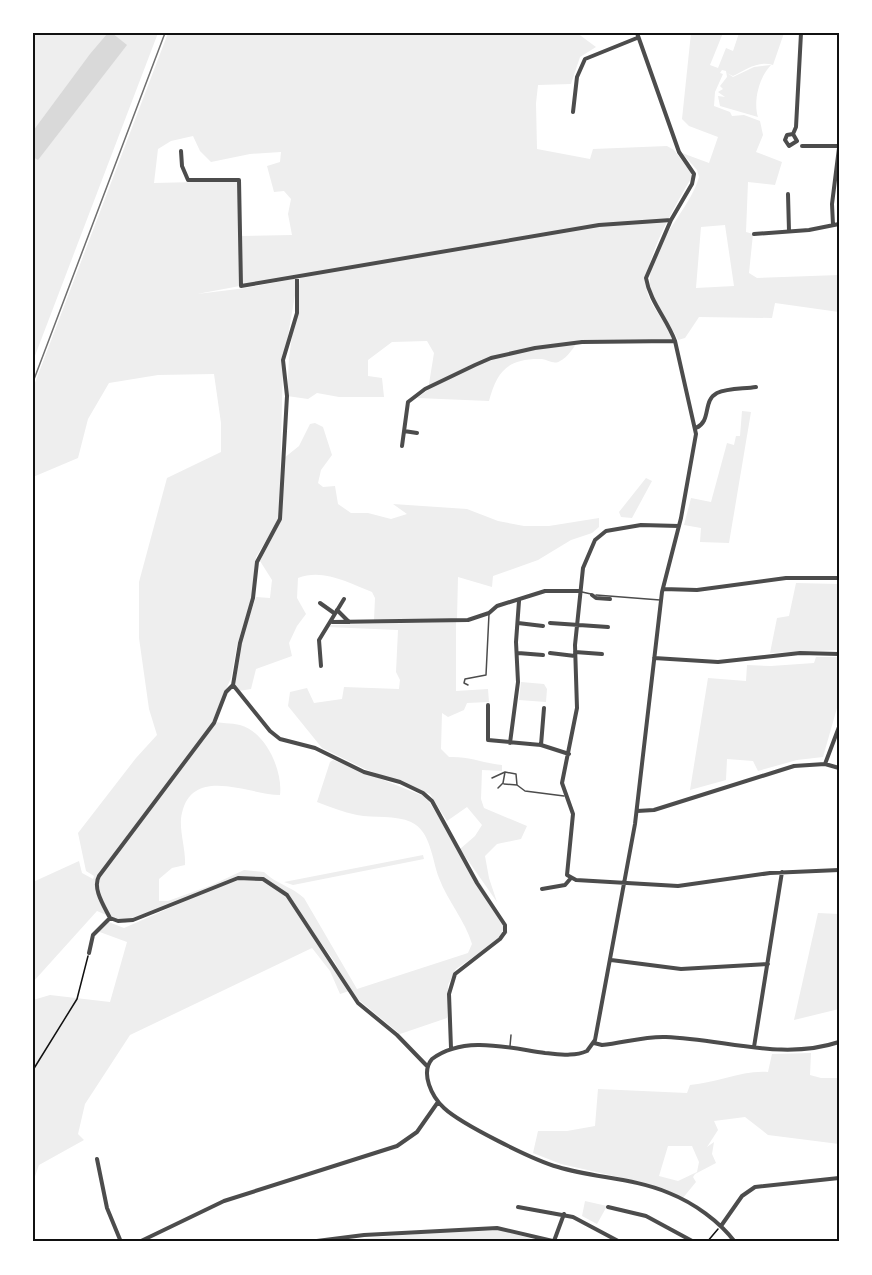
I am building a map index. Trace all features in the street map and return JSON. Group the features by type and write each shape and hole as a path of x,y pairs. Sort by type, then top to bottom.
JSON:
{"street":[{"path":"793,134 796,127 801,33"},
{"path":"427,1066 432,1059 451,1048 477,1045 570,1055 587,1051 594,1043 637,811 661,600 679,526 696,428 675,341 652,298 646,278 671,220 692,184 694,174 678,152 637,35 585,58 577,77 573,112"},
{"path":"754,234 836,224 833,192 839,147 802,146"},
{"path":"181,151 182,166 188,180 239,180 241,286 581,227 671,220"},
{"path":"788,194 789,231"},
{"path":"110,918 97,886 99,876 214,723 226,692 233,685 240,642 253,598 257,562 280,519 287,396 283,360 297,313 297,277"},
{"path":"402,446 406,406 415,396 491,358 573,342 675,341"},
{"path":"696,428 704,421 709,401 717,393 756,387"},
{"path":"404,431 417,433"},
{"path":"571,878 567,870 573,814 562,783 577,708 576,625 584,563 595,540 603,533 641,525 679,526"},
{"path":"663,589 697,590 786,578 839,578"},
{"path":"321,666 319,640 326,626 332,622 468,620 489,613 497,606 552,590 579,591"},
{"path":"592,595 596,598 610,599"},
{"path":"332,622 335,611 344,599"},
{"path":"510,743 513,705 518,686 519,653 516,642 519,601"},
{"path":"320,603 349,622"},
{"path":"518,623 543,626"},
{"path":"550,623 608,627"},
{"path":"654,658 701,662 761,660 823,651 839,654"},
{"path":"519,653 543,655"},
{"path":"550,653 602,654"},
{"path":"233,685 270,731 280,739 315,748 364,772 408,785 432,801 477,883 506,925 505,932 500,939 455,974 449,994 451,1048"},
{"path":"488,705 488,740 541,745 569,754"},
{"path":"541,745 544,708"},
{"path":"825,764 839,727"},
{"path":"637,811 654,810 794,766 825,764 839,768"},
{"path":"571,878 625,884 678,886 782,872 839,870"},
{"path":"754,1047 782,872"},
{"path":"110,918 125,921 148,916 238,878 263,879 287,896 358,1002 397,1035 427,1066 429,1083 438,1102 445,1109 526,1155 570,1171 641,1184 670,1193 721,1226 735,1242"},
{"path":"542,889 565,885 571,878"},
{"path":"88,953 93,935 110,918"},
{"path":"611,960 684,969 768,964"},
{"path":"594,1043 602,1045 668,1037 793,1050 839,1042"},
{"path":"139,1242 215,1204 402,1143 417,1132 438,1102"},
{"path":"97,1159 106,1208 121,1242"},
{"path":"721,1226 742,1196 756,1187 839,1178"},
{"path":"518,1207 564,1214 620,1242"},
{"path":"608,1207 646,1216 694,1242"},
{"path":"309,1242 364,1234 498,1228 555,1241 564,1214"}],"lane":[{"path":"579,591 592,595 661,600"},
{"path":"468,685 464,683 465,679 486,675 489,613"},
{"path":"492,778 506,772 516,774 517,785"},
{"path":"498,788 503,783 506,772"},
{"path":"503,783 517,785 525,791 565,796"},
{"path":"510,1049 511,1035"}],"path":[{"path":"33,1070 77,999 88,953"},
{"path":"707,1242 721,1226"}],"shaded area":[{"path":"33,33 158,33 33,361"},
{"path":"112,33 127,45 38,160 33,157 33,131 90,54 107,34"},
{"path":"168,33 577,33 596,47 580,57 571,84 538,85 537,149 590,159 593,149 667,146 674,150 693,175 661,234 646,283 648,295 673,340 579,340 568,355 558,362 530,359 506,368 500,374 489,401 417,398 428,390 434,353 427,341 392,342 368,360 368,376 382,378 384,397 339,397 317,393 308,399 287,396 289,358 300,279 298,275 197,294 298,278 283,364 279,519 256,557 253,594 237,645 231,678 212,722 240,725 258,736 276,764 280,795 210,786 198,790 188,798 181,819 185,865 172,868 159,879 159,901 168,901 212,885 244,870 264,872 304,898 357,989 468,953 472,944 469,935 443,887 427,839 418,826 405,820 357,815 317,802 330,762 333,760 426,797 499,913 508,933 456,969 448,985 447,1018 400,1034 354,996 334,961 287,895 264,879 237,877 125,923 97,911 33,982 33,882 79,861 82,873 93,879 94,876 86,871 78,833 136,758 157,735 149,709 139,638 139,582 167,478 221,452 221,423 214,374 158,375 109,383 88,419 78,458 33,477 33,388","holes":["193,136 200,151 211,162 250,154 281,152 280,162 267,166 274,192 284,191 291,199 288,214 292,235 238,236 238,181 154,183 158,149 171,141"]},
{"path":"691,33 723,33 710,65 718,68 726,48 733,51 739,33 784,33 773,65 763,64 757,65 733,76 727,73 733,77 754,67 771,65 763,76 758,90 756,104 758,117 720,106 718,96 725,97 718,92 723,89 720,86 727,77 726,71 722,70 720,73 723,74 715,92 714,106 730,112 732,116 744,115 760,121 763,135 756,152 782,162 775,185 748,182 746,232 753,234 749,273 757,278 839,275 839,312 775,303 772,318 699,317 685,338 678,340 652,296 650,280 652,264 658,249 693,192 699,177 697,170 682,153 709,163 718,137 689,126 682,119","holes":["725,225 734,286 696,288 701,227"]},
{"path":"742,411 751,412 729,543 700,542 701,528 684,525 691,498 711,502 727,443 734,445 736,436 740,436"},
{"path":"315,423 323,427 332,455 321,470 318,483 323,487 335,486 338,504 351,513 368,513 391,519 407,514 393,504 467,509 498,521 524,526 549,526 599,518 599,527 592,533 571,540 538,560 493,576 492,587 458,577 457,619 374,620 375,598 372,592 326,576 307,575 298,578 297,598 306,614 289,643 292,656 256,669 251,689 239,691 235,685 241,642 256,597 270,598 272,580 260,561 282,519 284,458 299,446 310,424"},
{"path":"646,478 652,481 632,518 621,517 619,512"},
{"path":"796,583 839,584 839,650 770,653 777,618 789,616"},
{"path":"456,622 456,691 488,689 489,702 467,703 464,710 448,717 442,713 441,749 449,757 502,765 502,771 482,770 481,799 484,808 527,826 521,839 497,844 485,856 497,902 460,849 475,836 482,825 467,807 447,821 430,794 365,769 322,748 288,706 290,692 307,688 314,703 342,699 344,687 399,689 400,680 396,672 398,630 327,627 331,625"},
{"path":"816,657 839,657 839,701 823,757 797,760 758,771 753,761 727,759 726,780 690,790 708,678 746,681 747,665 814,663"},
{"path":"521,682 544,684 547,689 546,702 519,700"},
{"path":"423,855 424,859 293,885 284,882"},
{"path":"238,878 263,880 287,896 349,991 340,994 330,971 312,948 130,1035 85,1104 78,1134 84,1140 39,1165 33,1182 33,1000 50,995 110,1002 127,942 97,931 106,921 124,928"},
{"path":"818,913 839,914 839,1009 794,1020"},
{"path":"811,1053 810,1075 821,1078 839,1078 839,1144 768,1135 745,1117 714,1121 718,1130 707,1147 714,1142 712,1154 716,1163 695,1174 693,1177 696,1182 682,1199 640,1182 561,1164 533,1153 538,1131 567,1131 595,1126 598,1089 687,1093 690,1085 749,1073 768,1072 772,1054","holes":["668,1146 692,1146 699,1162 697,1172 678,1181 659,1176"]},
{"path":"585,1201 607,1206 597,1224 582,1216"},
{"path":"501,1230 543,1242 320,1242 455,1231"}],"railway":[{"path":"33,382 165,33"}]}
